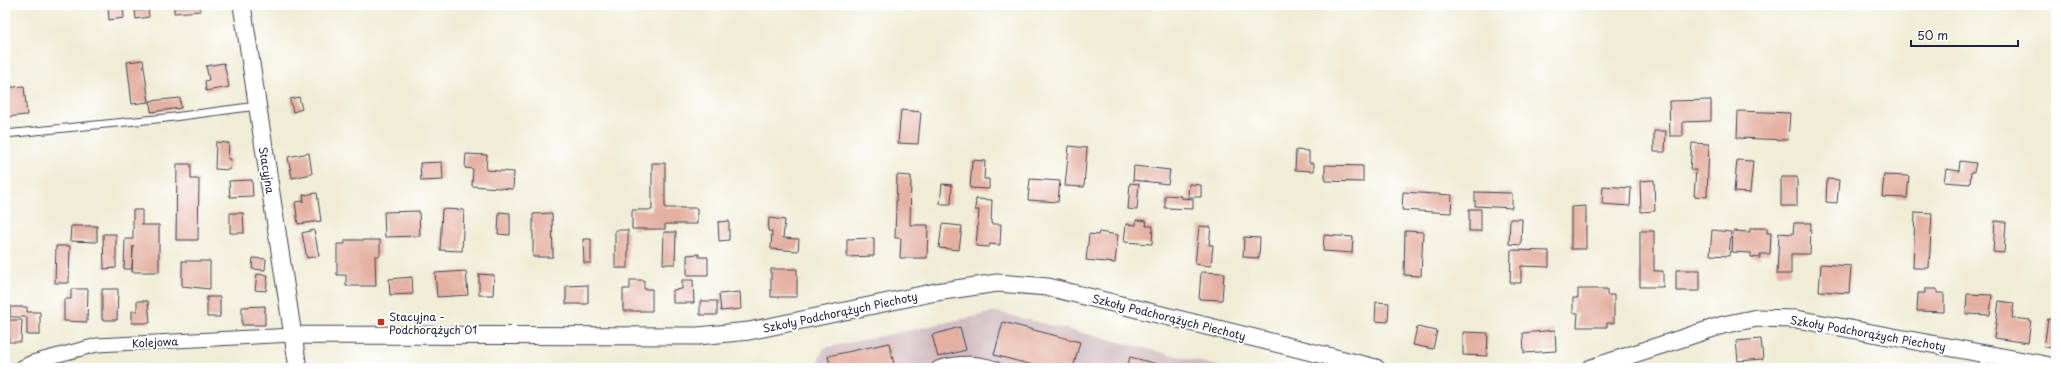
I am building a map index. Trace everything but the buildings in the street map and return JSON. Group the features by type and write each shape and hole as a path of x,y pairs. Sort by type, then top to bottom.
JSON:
{"street":[{"name":"Stacyjna","path":"242,5 298,368"},
{"name":"Szkoły Podchorążych Piechoty","path":"293,335 698,336 749,331 936,292 997,283 1048,287 1376,368"},
{"name":"Szkoły Podchorążych Piechoty","path":"1591,368 1723,324 1757,318 1796,319 1984,361 2056,367"},
{"name":"Kolejowa","path":"20,368 32,362 96,346 293,335"},
{"path":"938,368 957,362 985,364 995,368"}],"lane":[{"path":"5,134 166,118 257,106"}],"shaded area":[{"path":"996,312 1226,368 815,368 824,348"}],"place":[{"name":"Stacyjna - Podchorążych 01","path":"381,322"}]}
